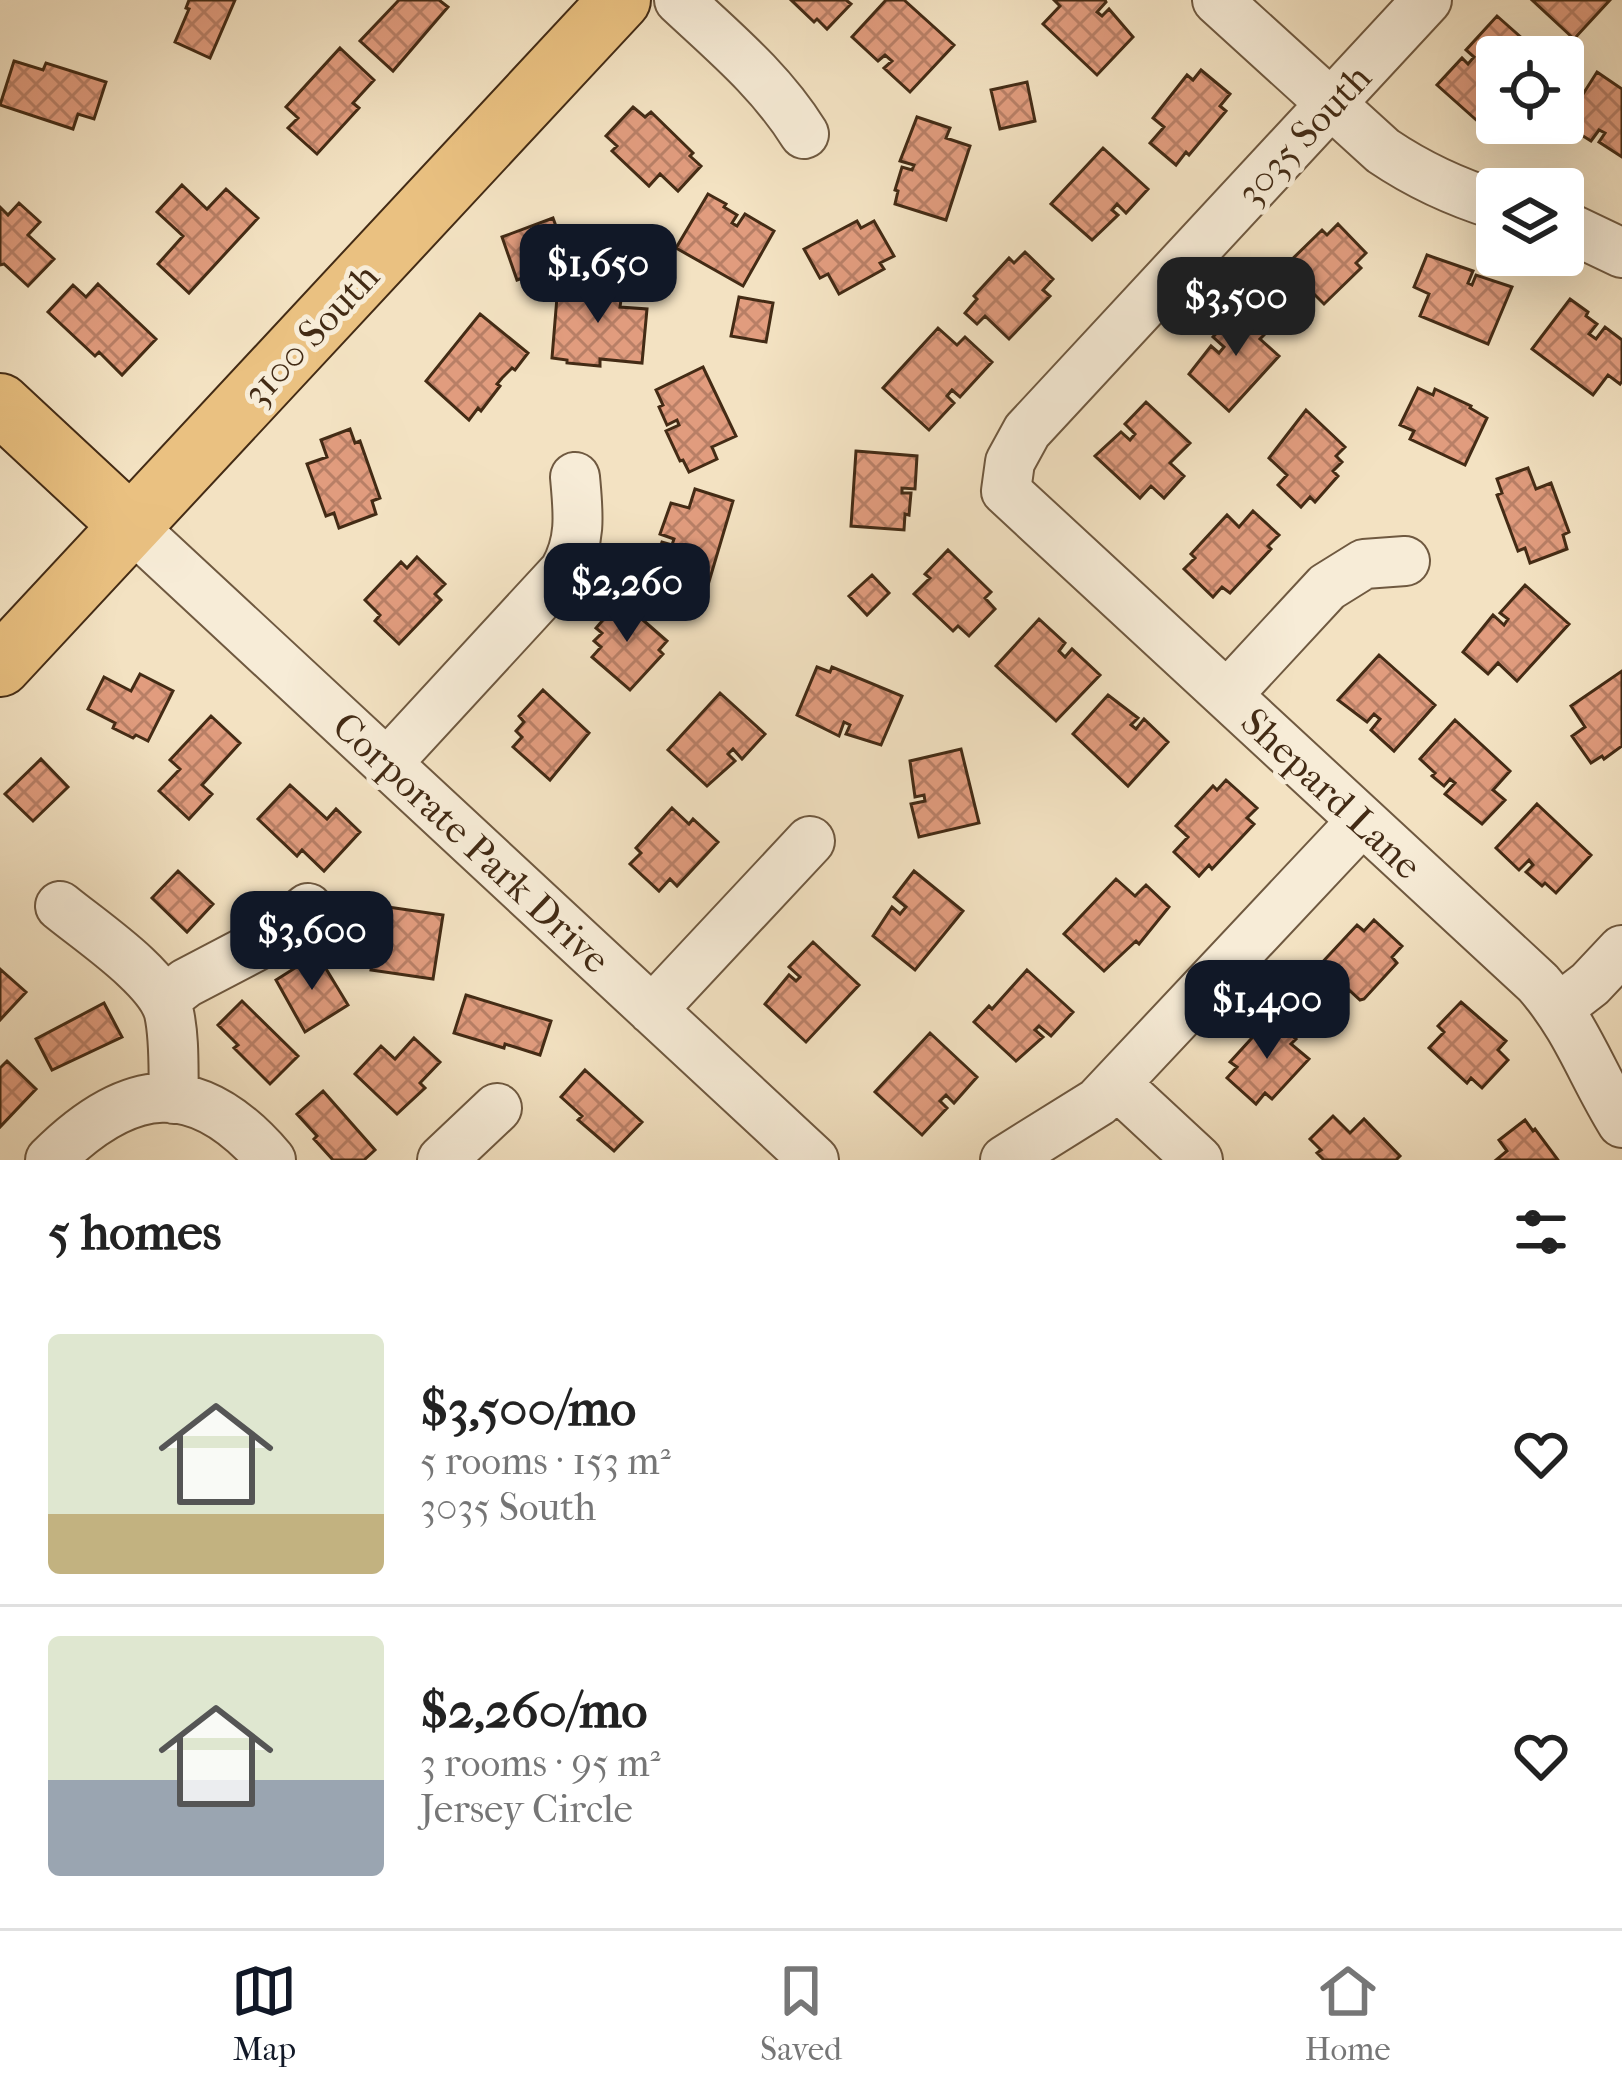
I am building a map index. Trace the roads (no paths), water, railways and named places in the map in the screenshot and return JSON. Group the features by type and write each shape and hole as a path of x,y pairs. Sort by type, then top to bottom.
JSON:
{"main road":[{"name":"3100 South","path":"0,666 620,0"},
{"path":"0,404 130,525"}],"street":[{"path":"679,0 760,76 804,134"},
{"path":"1216,0 1383,151 1414,171 1476,198"},
{"name":"3035 South","path":"1006,491 1010,462 1027,431 1427,0"},
{"path":"1584,235 1622,253"},
{"path":"387,763 564,571 577,540 575,477"},
{"name":"Shepard Lane","path":"1006,491 1509,956 1559,1008 1622,1123"},
{"name":"Corporate Park Drive","path":"130,525 814,1160"},
{"path":"1227,695 1327,587 1364,564 1405,561"},
{"path":"1005,1160 1083,1113 1116,1084 1362,821"},
{"path":"652,1010 809,841"},
{"path":"60,906 119,954 164,1000 170,1026 173,1100"},
{"path":"164,1000 270,938 308,908"},
{"path":"1559,1008 1622,950"},
{"path":"1116,1084 1198,1160"},
{"path":"50,1160 110,1111 141,1100 198,1103 231,1119 272,1160"},
{"path":"442,1160 496,1108"}]}
